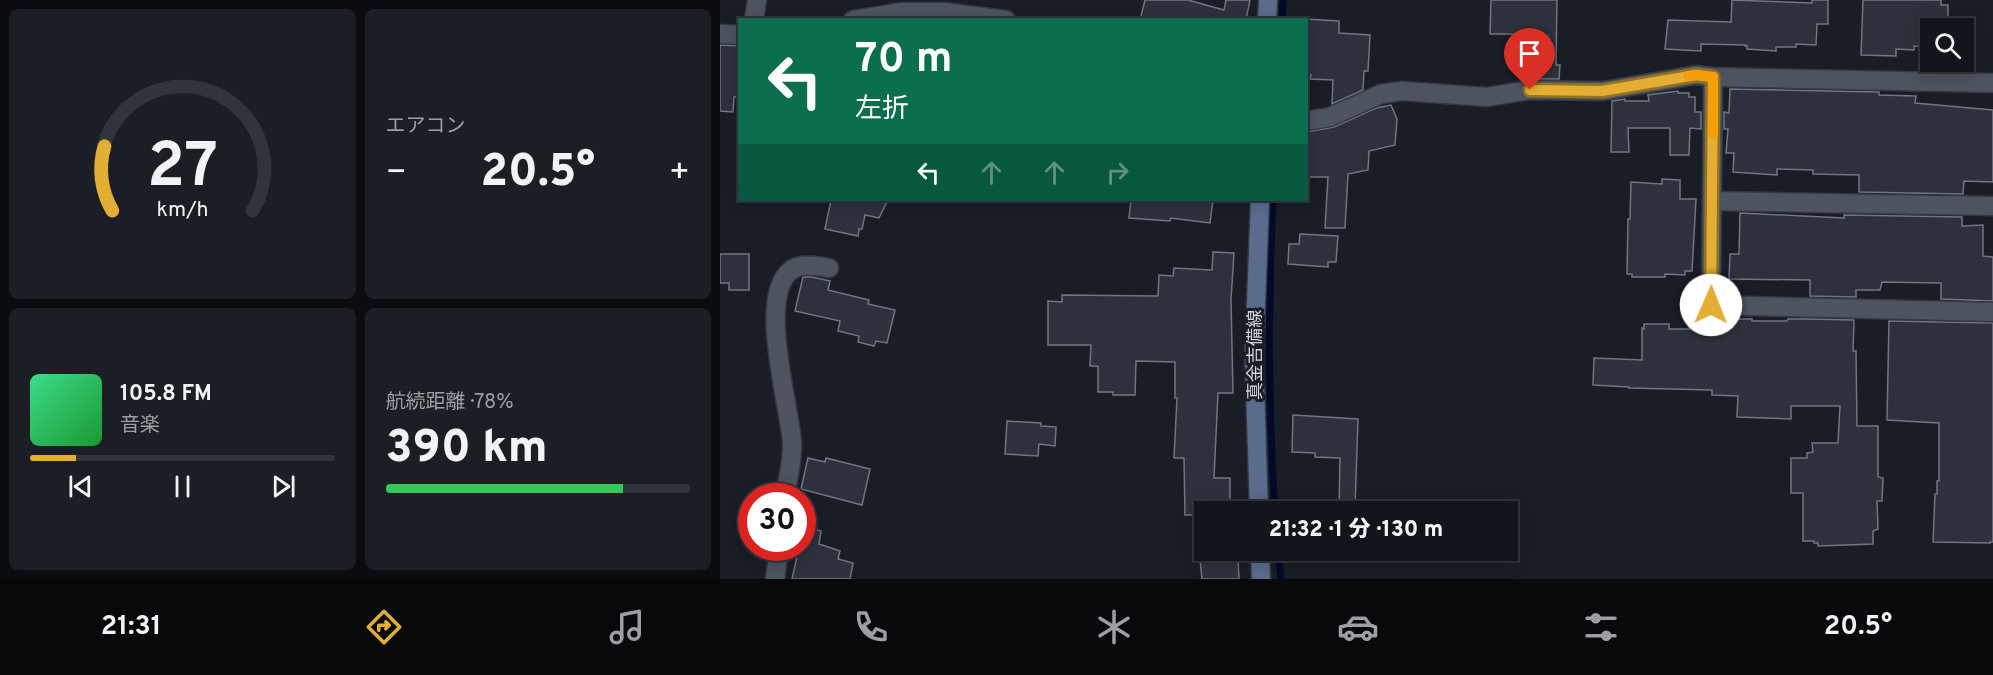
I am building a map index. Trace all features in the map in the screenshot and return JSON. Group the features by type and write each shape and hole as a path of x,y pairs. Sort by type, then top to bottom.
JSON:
{"main road":[{"path":"1267,18 1268,0"},
{"name":"真金吉備線","path":"1259,501 1254,355 1260,201"},
{"path":"1260,561 1261,579"}],"street":[{"path":"754,18 757,0"},
{"path":"865,18 902,12 943,12 990,18"},
{"path":"720,34 738,35"},
{"path":"1308,121 1330,117 1380,94 1402,91 1487,97 1530,90 1602,91 1696,75 1993,83"},
{"path":"1713,77 1711,305 1993,312"},
{"path":"1712,201 1993,206"},
{"path":"787,483 792,443 777,353 777,298 783,278 791,270 798,267 816,266 828,268"},
{"path":"775,579 777,561"}],"building":[{"path":"1145,0 1188,0 1224,10 1226,0 1250,0 1246,18 1140,18"},
{"path":"1491,0 1557,0 1556,65 1560,65 1559,79 1534,79 1532,39 1513,39 1513,34 1490,34"},
{"path":"1732,0 1812,3 1812,0 1828,0 1828,24 1817,24 1816,45 1796,44 1796,47 1776,47 1776,51 1747,49 1745,45 1701,44 1701,51 1665,49 1668,20 1731,22"},
{"path":"1863,0 1941,0 1941,5 1948,5 1948,18 1920,18 1920,46 1914,46 1914,50 1896,49 1896,56 1861,55"},
{"path":"1308,19 1339,21 1339,33 1370,35 1368,71 1364,71 1363,90 1332,104 1333,80 1310,79 1311,75 1308,75"},
{"path":"720,45 738,46 738,97 734,97 733,112 720,111"},
{"path":"1730,89 1879,92 1879,95 1916,96 1915,103 1993,110 1993,182 1964,181 1963,194 1859,192 1859,175 1813,174 1813,170 1777,169 1777,175 1733,172 1734,153 1726,153 1728,129 1724,129 1724,112 1729,113"},
{"path":"1678,91 1678,93 1689,93 1689,97 1695,97 1695,112 1701,112 1701,129 1690,128 1689,155 1670,155 1670,128 1628,128 1629,152 1611,152 1612,101 1625,99 1625,101 1649,101 1648,95"},
{"path":"1391,105 1397,119 1395,145 1369,151 1368,170 1348,174 1345,228 1325,228 1328,177 1308,177 1308,132 1334,127 1376,108"},
{"path":"1662,179 1680,180 1680,199 1696,199 1692,271 1685,271 1685,275 1665,274 1665,277 1632,277 1632,274 1627,274 1631,182 1662,184"},
{"path":"831,201 888,201 879,218 865,215 858,236 825,229"},
{"path":"1131,201 1213,201 1210,223 1171,218 1170,221 1129,218"},
{"path":"1740,213 1844,218 1844,215 1962,217 1962,226 1983,225 1983,256 1993,257 1993,301 1941,299 1941,283 1882,282 1880,290 1856,290 1856,297 1810,296 1810,280 1729,279 1730,254 1739,254"},
{"path":"1300,234 1338,236 1336,262 1328,262 1328,267 1288,264 1289,244 1299,244"},
{"path":"1213,252 1234,253 1231,300 1233,393 1218,393 1214,478 1230,478 1230,501 1194,501 1194,515 1185,515 1184,458 1174,458 1177,398 1175,398 1175,362 1136,361 1135,395 1098,392 1098,366 1090,366 1091,345 1048,345 1048,301 1062,302 1062,295 1158,296 1159,275 1173,276 1174,268 1212,270"},
{"path":"720,254 749,254 749,290 729,290 729,283 720,283"},
{"path":"803,277 830,281 828,290 869,300 868,304 895,310 887,343 876,341 874,346 858,342 859,336 838,331 840,321 795,311"},
{"path":"1718,319 1854,320 1853,351 1856,351 1857,426 1878,426 1878,477 1883,478 1882,501 1877,501 1878,529 1873,531 1873,544 1818,546 1818,543 1814,541 1803,541 1803,493 1791,493 1791,458 1807,458 1807,453 1813,452 1812,443 1838,443 1840,406 1791,406 1791,419 1737,417 1738,396 1712,395 1712,390 1593,385 1594,358 1642,360 1644,324 1669,324 1669,329 1718,329"},
{"path":"1889,321 1993,323 1993,542 1933,542 1935,494 1937,494 1937,481 1939,481 1939,423 1887,420"},
{"path":"1293,415 1358,419 1355,501 1339,501 1340,458 1315,457 1315,453 1292,452"},
{"path":"1007,421 1041,423 1041,426 1056,427 1055,446 1039,444 1038,456 1005,454"},
{"path":"808,458 825,462 826,458 870,469 862,505 816,493 816,483 802,483"},
{"path":"816,530 821,531 819,544 840,551 838,559 853,563 850,579 792,579 796,561 816,561"},
{"path":"1200,561 1238,561 1239,579 1202,579"}],"waterway":[{"path":"1282,18 1283,0"},
{"path":"1273,201 1270,356 1274,501"},
{"path":"1279,561 1281,579"}],"slow traffic":[{"path":"1688,76 1713,77 1713,134"}],"route":[{"path":"1530,90 1602,91 1696,75 1713,77 1711,305"}]}
